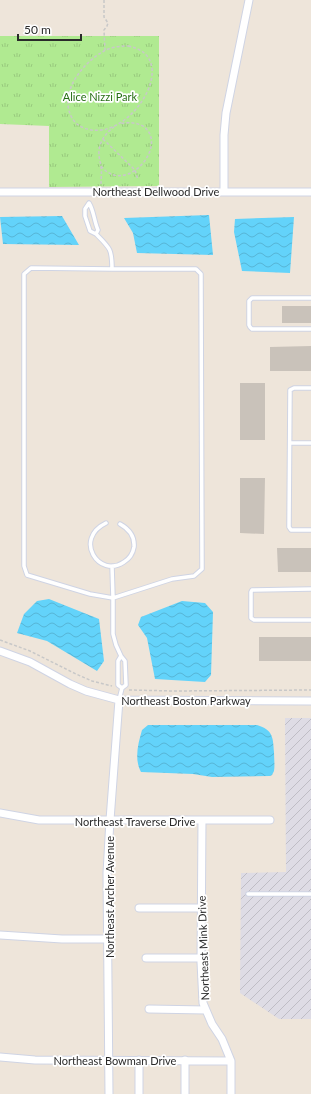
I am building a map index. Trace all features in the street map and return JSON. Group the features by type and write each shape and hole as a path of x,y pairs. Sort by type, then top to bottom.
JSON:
{"street":[{"path":"224,191 224,135 226,113 248,0"},
{"name":"Northeast Dellwood Drive","path":"0,192 311,192"},
{"name":"Northeast Boston Parkway","path":"0,651 30,662 86,691 119,700 311,701"},
{"name":"Northeast Archer Avenue","path":"109,1094 107,873 119,700"},
{"name":"Northeast Traverse Drive","path":"0,813 39,820 270,820"},
{"name":"Northeast Mink Drive","path":"202,820 201,958 203,1002 212,1024 222,1039 231,1061 231,1094"},
{"path":"139,908 201,908"},
{"path":"0,935 62,939 108,938"},
{"path":"146,958 201,958"},
{"path":"149,1009 206,1010"},
{"name":"Northeast Bowman Drive","path":"0,1057 36,1060 231,1061"},
{"path":"139,1060 139,1094"},
{"path":"185,1060 185,1094"}],"lane":[{"path":"89,192 89,203 93,209 93,216 98,230 96,234"},
{"path":"89,203 85,209 85,216 90,231 96,234 108,246 111,253 112,269"},
{"path":"31,268 112,269 196,269 201,274 202,569 194,576 172,579 113,598 90,594 27,575 24,566 24,274 31,268"},
{"path":"311,298 252,298 249,301 249,325 252,329 311,329"},
{"path":"311,388 294,388 290,390 289,527 291,530 311,530"},
{"path":"290,443 311,443"},
{"path":"106,523 94,531 90,544 94,557 99,562 112,566 119,565 126,561 131,556 134,548 134,541 131,534 127,528 120,524"},
{"path":"112,566 113,634 116,645 125,661 126,685 122,689 119,700"},
{"path":"311,589 252,590 251,592 251,618 254,620 311,620"},
{"path":"121,656 118,661 118,685 122,689"},
{"path":"248,894 311,894"}],"path":[{"path":"104,0 104,17 108,23 104,30 105,50"},
{"path":"101,166 109,173 114,175 124,175 136,170 146,161 149,156 150,137 144,127 139,124 125,122 116,125 106,129 96,130 89,130 76,124 68,110 69,94 78,74 86,64 95,57 105,50 122,46 136,47 144,51 152,66 150,86 147,94 135,110 128,117 116,125 109,130 103,139 99,155 101,166 101,192"},
{"path":"103,139 136,170 138,180"},
{"path":"0,640 30,651 92,681 122,689 141,691 311,690"}],"shaded area":[{"path":"285,718 311,718 311,1019 279,1019 240,993 241,873 286,872"}],"green space":[{"name":"Alice Nizzi Park","path":"0,36 159,36 159,186 49,187 49,126 0,124"}],"water":[{"path":"209,215 213,255 137,253 133,233 124,218"},
{"path":"62,216 79,245 3,244 0,217"},
{"path":"294,217 290,273 242,271 234,232 235,219"},
{"path":"49,599 99,619 104,661 97,671 47,641 17,633 24,614 37,601"},
{"path":"182,601 205,603 213,612 211,675 205,682 155,679 147,638 138,625 141,617"},
{"path":"148,725 257,725 266,729 271,735 274,752 274,771 270,776 212,777 193,774 141,772 137,757 138,746 142,730"}],"building":[{"path":"282,306 311,306 311,323 282,323"},
{"path":"311,346 311,371 270,371 270,347"},
{"path":"240,383 265,383 265,440 240,440"},
{"path":"240,478 265,478 264,534 240,533"},
{"path":"277,548 311,548 311,572 278,572"},
{"path":"259,637 311,637 311,661 259,661"}]}
